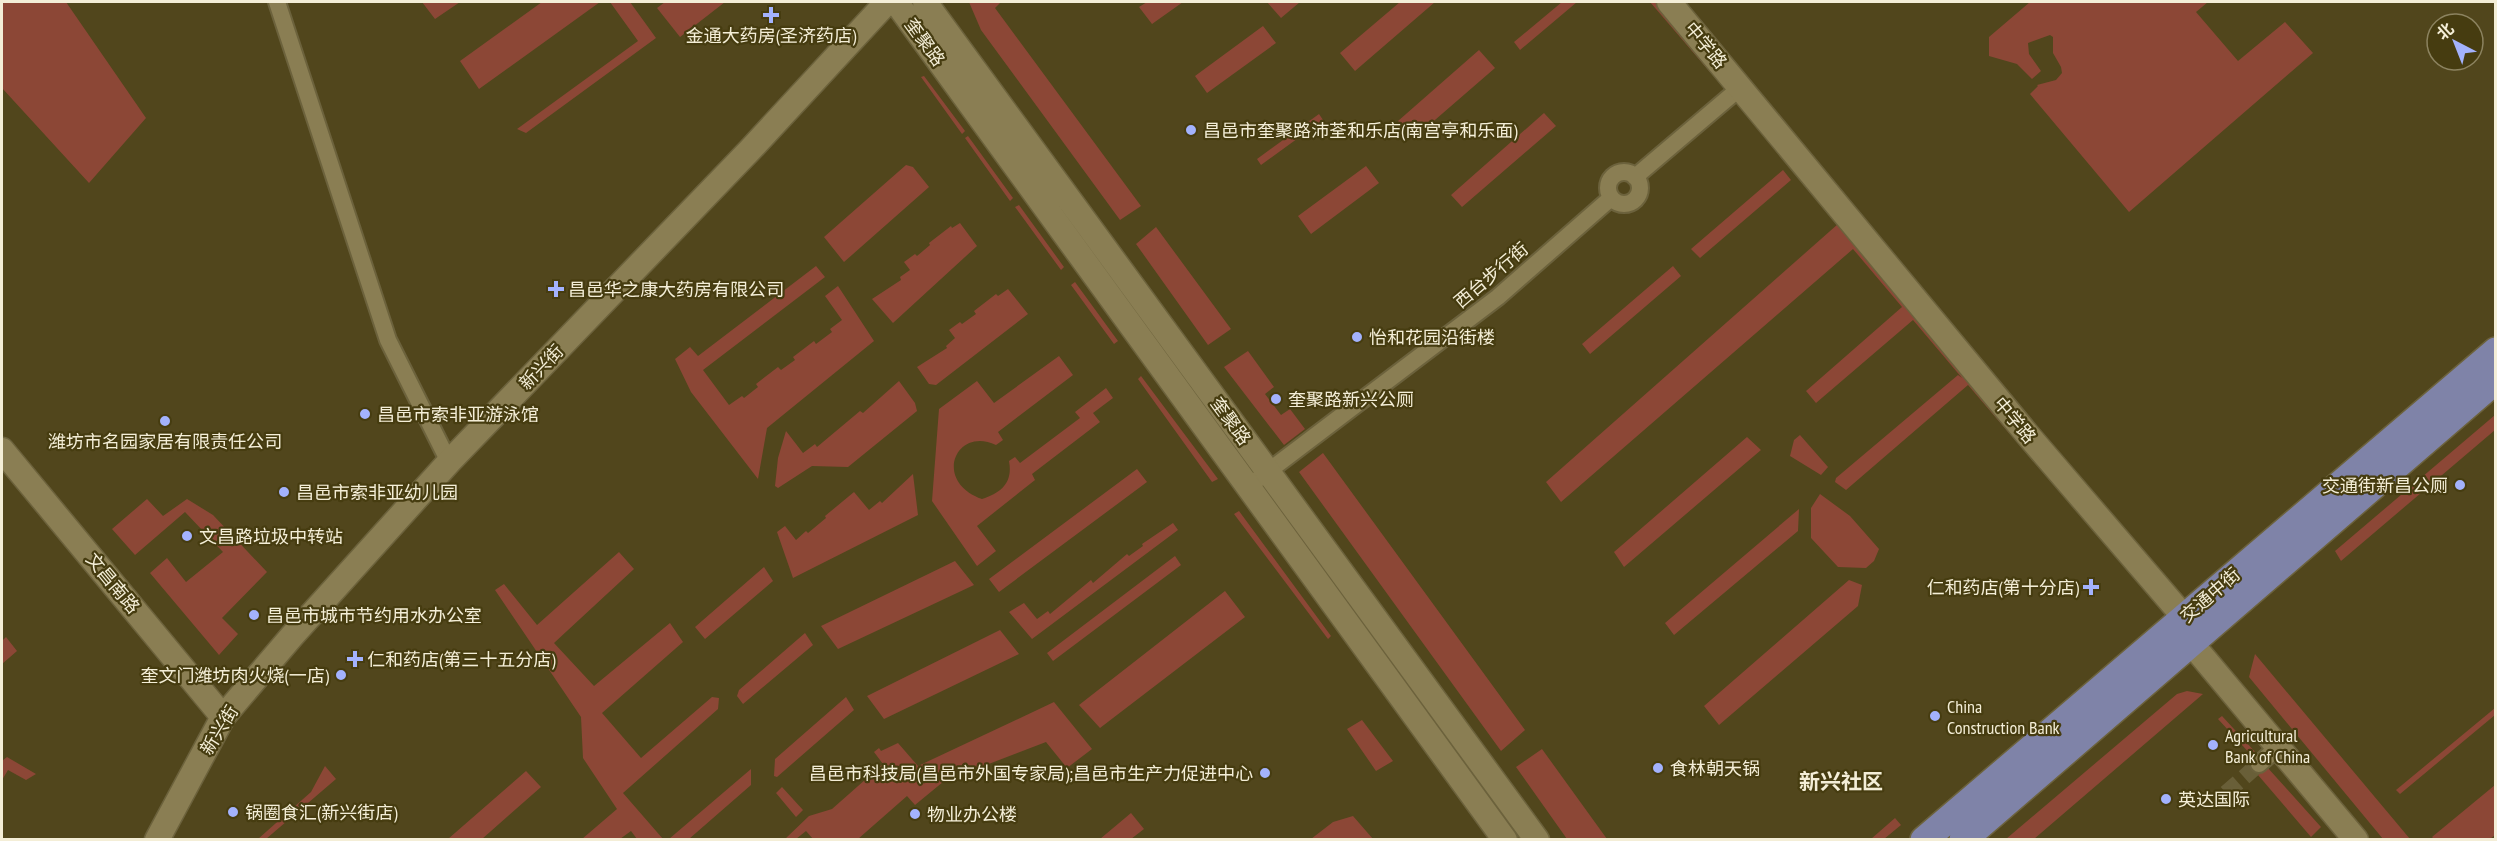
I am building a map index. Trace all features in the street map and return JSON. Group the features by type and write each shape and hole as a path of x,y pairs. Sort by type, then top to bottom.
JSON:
{"main road":[{"name":"交通中街","path":"1923,840 2496,351"},
{"name":"交通中街","path":"1963,840 2496,380"}],"street":[{"path":"278,2 388,340 448,462"},
{"name":"新兴街","path":"157,840 223,717 292,636 448,462 750,150 887,2"},
{"name":"奎聚路","path":"896,2 1505,840"},
{"name":"奎聚路","path":"925,2 1537,840"},
{"name":"中学路","path":"1669,2 2027,434 2184,617 2191,643 2356,840"},
{"name":"西台步行街","path":"1249,486 1498,297 1611,198 1608,186 1612,177 1622,172 1635,177 1741,87"},
{"name":"文昌南路","path":"2,450 223,717"},
{"path":"2259,764 2278,747"}],"shaded area":[{"path":"2,2 66,2 146,118 89,183 2,88"},
{"path":"422,2 460,2 435,19"},
{"path":"542,2 600,2 479,89 460,61"},
{"path":"610,2 630,2 656,38 526,133 517,129 638,41"},
{"path":"665,2 725,2 680,37 657,8"},
{"path":"969,2 1001,2 995,8 1141,206 1120,220 981,30"},
{"path":"1147,2 1183,2 1152,24 1139,7"},
{"path":"1267,2 1300,2 1281,18"},
{"path":"1400,2 1435,2 1355,71 1340,53"},
{"path":"1562,2 1577,2 1520,50 1514,42"},
{"path":"1650,2 1656,2 1713,69 1710,72"},
{"path":"2030,2 2208,2 2196,12 2238,61 2285,22 2313,53 2129,212 2030,94 2037,85 2056,80 2062,73 2053,53 2053,37 2050,35 2028,43 2029,54 2041,71 2032,79 2017,64 1989,56 1989,37"},
{"path":"1263,26 1276,43 1207,93 1195,76"},
{"path":"1479,50 1495,68 1413,139 1398,121"},
{"path":"924,76 965,131 962,134 921,77"},
{"path":"1544,113 1556,126 1462,207 1451,195"},
{"path":"1319,114 1323,120 1261,165 1257,159"},
{"path":"968,136 1013,198 1010,201 965,138"},
{"path":"906,165 913,167 929,187 844,262 824,237"},
{"path":"1366,166 1379,183 1311,234 1298,216"},
{"path":"1783,170 1791,180 1700,258 1691,249"},
{"path":"1019,205 1064,267 1061,270 1015,207"},
{"path":"960,223 977,246 893,323 872,299 901,280 900,277 910,270 904,262 915,254 917,256 930,245 929,243 951,226 952,228"},
{"path":"1838,224 2008,422 2009,433 1968,385 1846,490 1835,482 1836,478 1958,375 1962,378 1913,320 1816,403 1806,391 1902,307 1853,249 1561,502 1546,482"},
{"path":"1156,227 1231,329 1208,345 1136,244"},
{"path":"816,266 825,277 703,370 729,405 742,396 744,398 758,387 756,384 778,367 781,370 795,360 793,357 814,341 816,344 832,332 830,329 842,320 825,296 838,286 874,341 767,428 758,479 691,392 675,359 690,347 698,356"},
{"path":"1673,266 1681,276 1590,354 1582,344"},
{"path":"1075,282 1118,341 1114,344 1071,285"},
{"path":"1008,289 1028,314 936,385 929,384 917,367 947,348 946,346 955,338 949,330 976,314 974,311 996,294 998,296"},
{"path":"1248,351 1274,387 1265,394 1281,415 1290,409 1305,429 1284,445 1224,367"},
{"path":"1059,356 1073,375 998,432 1003,440 996,445 982,441 970,443 961,449 955,458 954,469 957,480 967,491 982,499 1000,490 1009,475 1009,461 1015,457 1020,463 1080,418 1075,412 1106,388 1113,398 1093,413 1100,422 1032,474 1035,480 977,526 996,551 977,566 932,501 939,409 977,381 994,403"},
{"path":"1141,376 1218,479 1212,482 1138,379"},
{"path":"899,381 915,403 917,411 848,467 812,466 778,488 775,486 778,458 786,431 803,453 815,444 817,447 860,411 863,413"},
{"path":"2495,415 2495,430 2341,561 2335,551"},
{"path":"1800,435 1828,467 1821,475 1790,456 1794,440"},
{"path":"1747,437 1761,450 1624,567 1614,552"},
{"path":"1323,453 1525,730 1501,751 1299,472"},
{"path":"1137,469 1147,482 999,592 989,579"},
{"path":"913,474 918,515 793,578 777,532 785,526 796,540 806,531 808,533 854,492 869,510 880,501 882,503"},
{"path":"1820,494 1850,516 1879,549 1874,561 1866,568 1838,567 1811,538 1811,508"},
{"path":"147,499 163,516 187,499 213,515 267,572 222,618 238,634 219,655 150,573 167,558 186,582 223,552 185,512 135,555 112,529"},
{"path":"1799,509 1798,531 1674,635 1665,623"},
{"path":"1239,511 1331,636 1328,639 1234,514"},
{"path":"1173,523 1178,530 1032,639 1009,612 1024,603 1037,619 1048,611 1050,614 1091,580 1093,583 1127,554 1129,556 1143,546 1142,544"},
{"path":"619,552 634,569 554,643 594,686 670,623 683,642 602,713 641,758 712,697 719,698 718,709 623,793 663,839 637,839 631,831 620,839 582,839 617,809 583,758 581,717 495,590 504,584 537,625"},
{"path":"1175,556 1181,565 1053,661 1047,653"},
{"path":"955,561 974,585 838,649 821,626"},
{"path":"764,567 773,581 705,639 695,627"},
{"path":"1849,580 1862,585 1858,606 1719,725 1704,706"},
{"path":"1225,591 1245,617 1100,728 1079,705"},
{"path":"1000,630 1019,654 884,719 867,696"},
{"path":"805,633 813,645 743,704 737,696 739,690"},
{"path":"6,637 17,651 2,664 2,641"},
{"path":"2255,654 2410,839 2383,839 2249,677"},
{"path":"2187,691 2203,694 2034,839 2006,839 2177,694"},
{"path":"846,697 854,710 777,777 774,776 775,759"},
{"path":"1054,702 1092,749 1067,768 1046,742 973,770 966,763 915,805 907,796 858,839 813,839 806,831 796,839 785,839 809,816 832,809 883,764 874,752 879,748 881,751 898,743 918,766"},
{"path":"2495,708 2495,715 2400,794 2396,790"},
{"path":"2222,716 2257,754 2253,757 2218,719"},
{"path":"1362,720 1393,761 1376,771 1347,729"},
{"path":"1542,749 1607,839 1567,839 1516,767"},
{"path":"7,757 36,774 26,780 8,770 2,780 2,761"},
{"path":"325,766 336,779 266,839 258,839 311,792"},
{"path":"2267,767 2321,827 2311,837 2258,775"},
{"path":"751,769 751,785 689,839 669,839"},
{"path":"526,771 541,787 482,839 448,839"},
{"path":"2495,785 2495,835 2490,839 2434,839 2432,837"},
{"path":"782,787 803,810 796,817 776,793"},
{"path":"1131,813 1144,829 1131,839 1100,839"},
{"path":"1353,816 1373,839 1311,839 1333,822"},
{"path":"1895,818 1901,825 1884,839 1871,839"}],"tunnel":[{"path":"2226,793 2259,764"}],"place":[{"name":"金通大药房(圣济药店)","path":"771,15"},
{"name":"昌邑市奎聚路沛荃和乐店(南宫亭和乐面)","path":"1191,130"},
{"name":"昌邑华之康大药房有限公司","path":"556,289"},
{"name":"怡和花园沿街楼","path":"1357,337"},
{"name":"奎聚路新兴公厕","path":"1276,399"},
{"name":"昌邑市索非亚游泳馆","path":"365,414"},
{"name":"潍坊市名园家居有限责任公司","path":"165,421"},
{"name":"交通街新昌公厕","path":"2460,485"},
{"name":"昌邑市索非亚幼儿园","path":"284,492"},
{"name":"文昌路垃圾中转站","path":"187,536"},
{"name":"仁和药店(第十分店)","path":"2091,587"},
{"name":"昌邑市城市节约用水办公室","path":"254,615"},
{"name":"仁和药店(第三十五分店)","path":"355,659"},
{"name":"奎文门潍坊肉火烧(一店)","path":"341,675"},
{"name":"China Construction Bank","path":"1935,716"},
{"name":"Agricultural Bank of China","path":"2213,745"},
{"name":"食林朝天锅","path":"1658,768"},
{"name":"昌邑市科技局(昌邑市外国专家局);昌邑市生产力促进中心","path":"1265,773"},
{"name":"英达国际","path":"2166,799"},
{"name":"锅圈食汇(新兴街店)","path":"233,812"},
{"name":"物业办公楼","path":"915,814"}],"district":[{"name":"新兴社区","path":"1841,781"}]}
